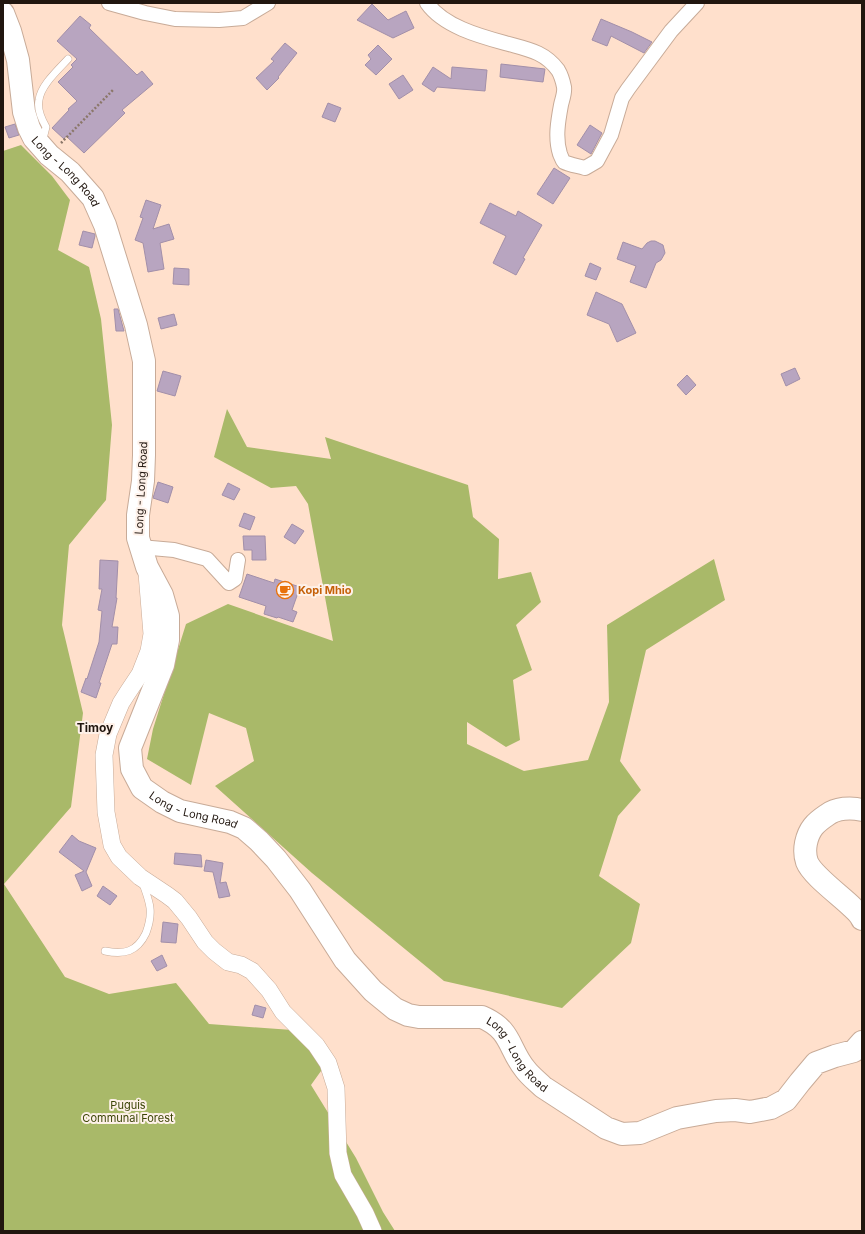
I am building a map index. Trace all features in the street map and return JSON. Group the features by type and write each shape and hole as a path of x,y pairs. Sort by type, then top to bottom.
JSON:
{"main road":[{"name":"Long - Long Road","path":"3,13 18,60 24,112 29,128 34,138 43,148 70,172 93,198 105,225 136,325 144,362 144,455 143,481 138,515 138,538 144,557 162,595 168,616 168,640 163,664 130,748 132,769 142,788 162,802 180,811 230,822 244,828 259,841 276,859 300,890 345,960 373,991 395,1009 408,1015 482,1018 491,1021 504,1032 524,1069 543,1087 606,1128 622,1134 640,1133 677,1118 716,1111 735,1110 750,1112 771,1108 786,1100 816,1063 854,1051 862,1042"},
{"path":"862,810 856,808 833,810 817,822 808,833 805,848 807,862 816,874 847,901 862,919"}],"street":[{"path":"109,3 175,19 219,20 243,18 268,3"},
{"path":"427,3 432,10 453,24 473,33 537,52 549,60 559,71 564,89 557,135 561,157 564,161 585,168 597,160 610,135 620,103 628,89 671,31 697,3"},
{"path":"238,560 235,579 229,582 207,559 174,550 144,557 152,634 149,651 140,674 121,704 108,734 104,755 106,812 112,845 120,857 140,877 175,901 189,918 205,942 214,951 228,962 241,965 252,971 269,990 283,1012 320,1051 328,1063 336,1088 338,1153 343,1175 365,1213 373,1231"}],"lane":[{"path":"43,148 46,128 42,120 38,102 41,93 52,75 68,59"},
{"path":"105,951 118,954 135,949 142,941 150,923 150,910 148,898 140,877"}],"path":[{"path":"43,148 113,90"}],"green space":[{"name":"Puguis Communal Forest","path":"21,145 52,176 70,200 58,250 89,267 101,319 112,425 106,500 69,545 62,625 83,713 71,807 4,884 65,977 109,994 176,983 209,1024 292,1030 326,1064 311,1085 356,1158 383,1212 395,1231 3,1231 3,151"},
{"path":"227,409 247,447 331,459 325,437 468,485 473,517 499,539 498,579 531,572 541,602 516,625 532,670 513,680 520,740 506,747 467,722 467,744 524,771 588,760 609,702 607,625 714,559 725,600 646,650 620,761 641,790 618,816 599,876 640,904 631,943 562,1008 444,981 312,873 215,786 254,761 246,728 209,713 191,785 147,759 153,729 186,624 228,604 333,641 308,504 296,486 271,488 214,457"}],"building":[{"path":"372,4 388,20 406,11 414,28 393,38 357,20"},
{"path":"80,16 91,25 89,28 137,75 142,71 153,84 122,110 125,113 84,153 66,136 64,139 52,128 77,101 58,82 73,67 71,65 77,59 57,41"},
{"path":"601,19 652,42 644,53 611,36 607,46 592,40"},
{"path":"285,43 297,53 278,77 279,78 267,90 256,78 274,61 271,59"},
{"path":"378,45 392,59 376,75 365,65 371,59 368,55"},
{"path":"501,64 545,69 543,82 500,77"},
{"path":"433,67 451,79 452,67 487,70 485,91 437,87 434,92 422,84"},
{"path":"403,75 413,90 399,99 389,84"},
{"path":"328,103 341,108 335,122 322,117"},
{"path":"15,124 19,135 9,138 5,127"},
{"path":"590,125 602,133 591,154 577,145"},
{"path":"554,168 570,178 553,204 537,194"},
{"path":"146,200 161,205 153,229 169,224 174,239 160,243 164,269 148,272 143,243 135,240 143,218 140,217"},
{"path":"490,203 516,216 518,211 542,225 523,258 525,259 516,275 493,263 506,236 480,223"},
{"path":"83,231 95,234 92,248 79,245"},
{"path":"651,241 655,241 663,245 665,253 661,260 656,263 646,288 630,282 636,266 617,259 623,242 642,249"},
{"path":"590,263 601,268 596,280 585,276"},
{"path":"174,268 189,269 189,285 173,284"},
{"path":"596,292 622,304 636,333 617,342 609,324 587,315"},
{"path":"114,309 118,309 124,331 116,331"},
{"path":"174,314 177,325 161,329 158,318"},
{"path":"795,368 800,379 786,386 781,374"},
{"path":"163,371 181,376 175,396 157,391"},
{"path":"687,375 696,385 686,395 677,385"},
{"path":"158,482 173,487 168,503 153,498"},
{"path":"228,483 240,489 234,500 222,495"},
{"path":"244,513 255,517 250,530 239,526"},
{"path":"292,524 304,531 295,544 284,537"},
{"path":"243,536 265,536 266,560 252,560 252,550 244,550"},
{"path":"100,560 118,561 117,598 112,627 118,627 117,644 112,644 99,683 101,683 96,698 81,692 86,678 87,679 99,642 102,611 98,610 102,589 99,589"},
{"path":"247,574 274,583 275,579 300,587 292,610 297,612 293,622 264,614 266,606 239,597"},
{"path":"72,835 79,841 96,848 86,872 92,886 82,891 75,875 84,871 59,852"},
{"path":"175,853 201,855 202,867 174,864"},
{"path":"206,860 223,863 220,883 226,882 230,896 219,898 213,872 204,871"},
{"path":"103,886 117,896 110,905 97,896"},
{"path":"163,922 178,924 176,943 161,942"},
{"path":"162,955 167,966 157,971 151,961"},
{"path":"255,1005 266,1008 263,1018 252,1015"}],"place":[{"name":"Kopi Mhio","path":"285,590"}],"district":[{"name":"Timoy","path":"95,727"}]}
